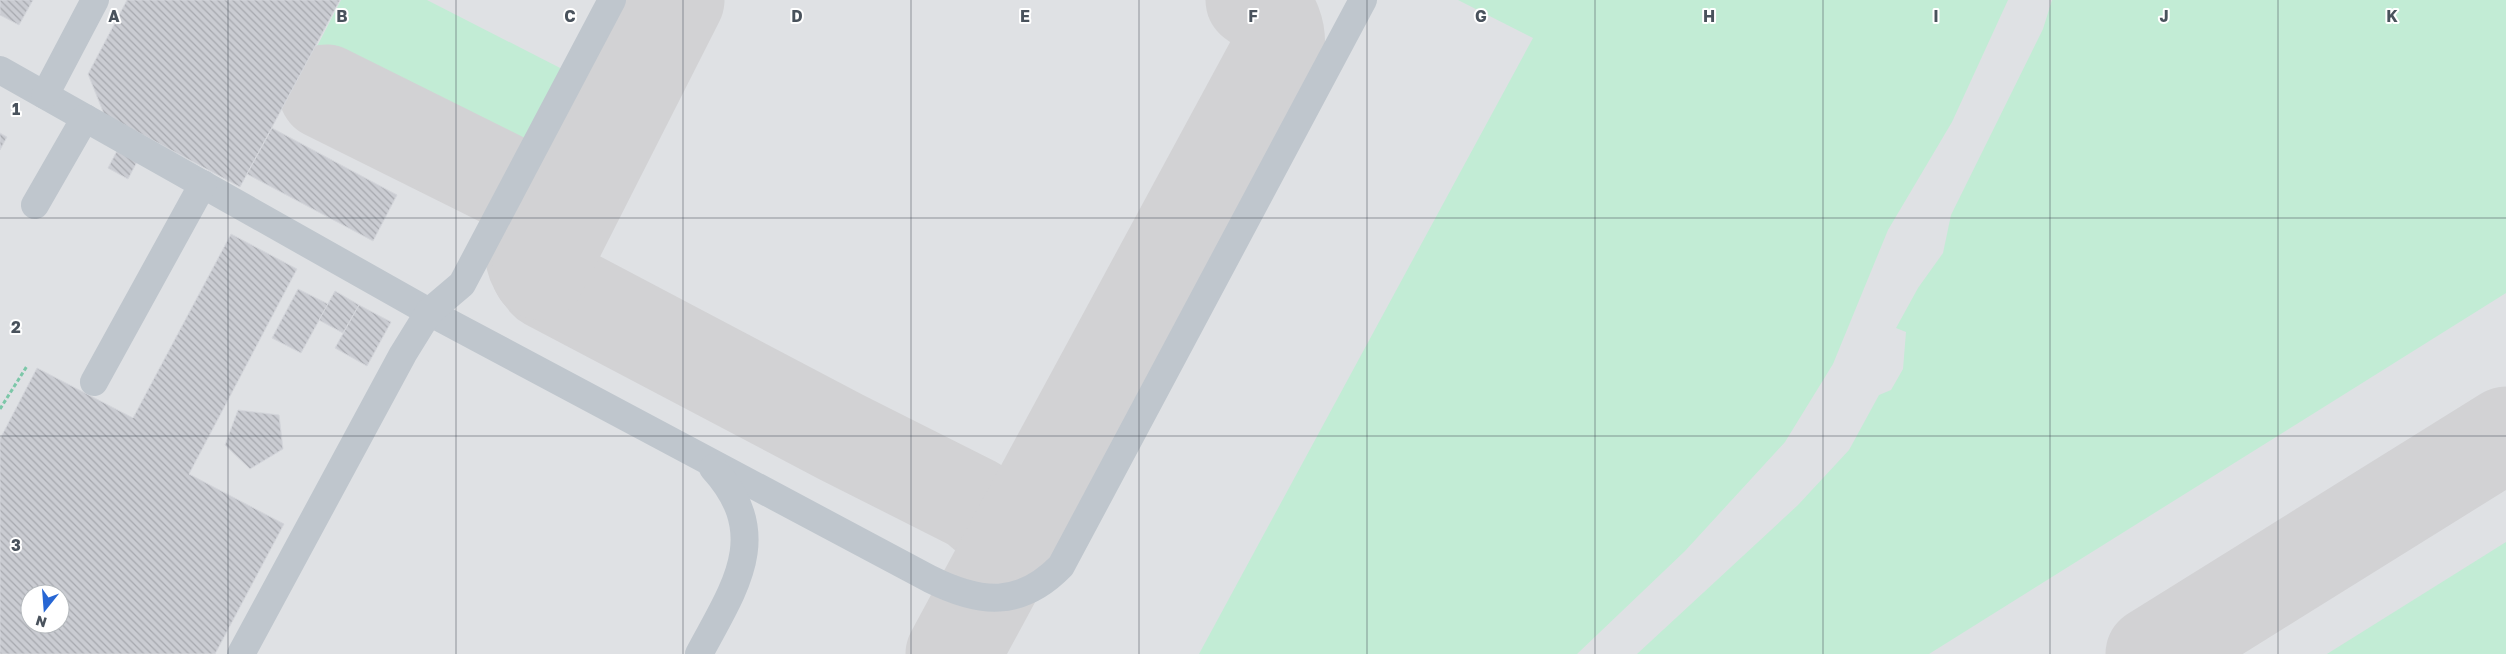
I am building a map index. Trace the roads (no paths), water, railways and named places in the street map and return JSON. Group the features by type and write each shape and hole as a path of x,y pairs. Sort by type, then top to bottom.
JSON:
{"lane":[{"path":"45,95 95,0"},
{"path":"241,654 403,354 429,312 462,284 612,0"},
{"path":"0,70 429,312 950,589 967,596 985,598 1011,596 1035,588 1061,566 1363,0"},
{"path":"35,205 85,118"},
{"path":"94,382 203,184"},
{"path":"699,654 739,578 745,546 743,523 736,498 724,480 701,457"}]}
